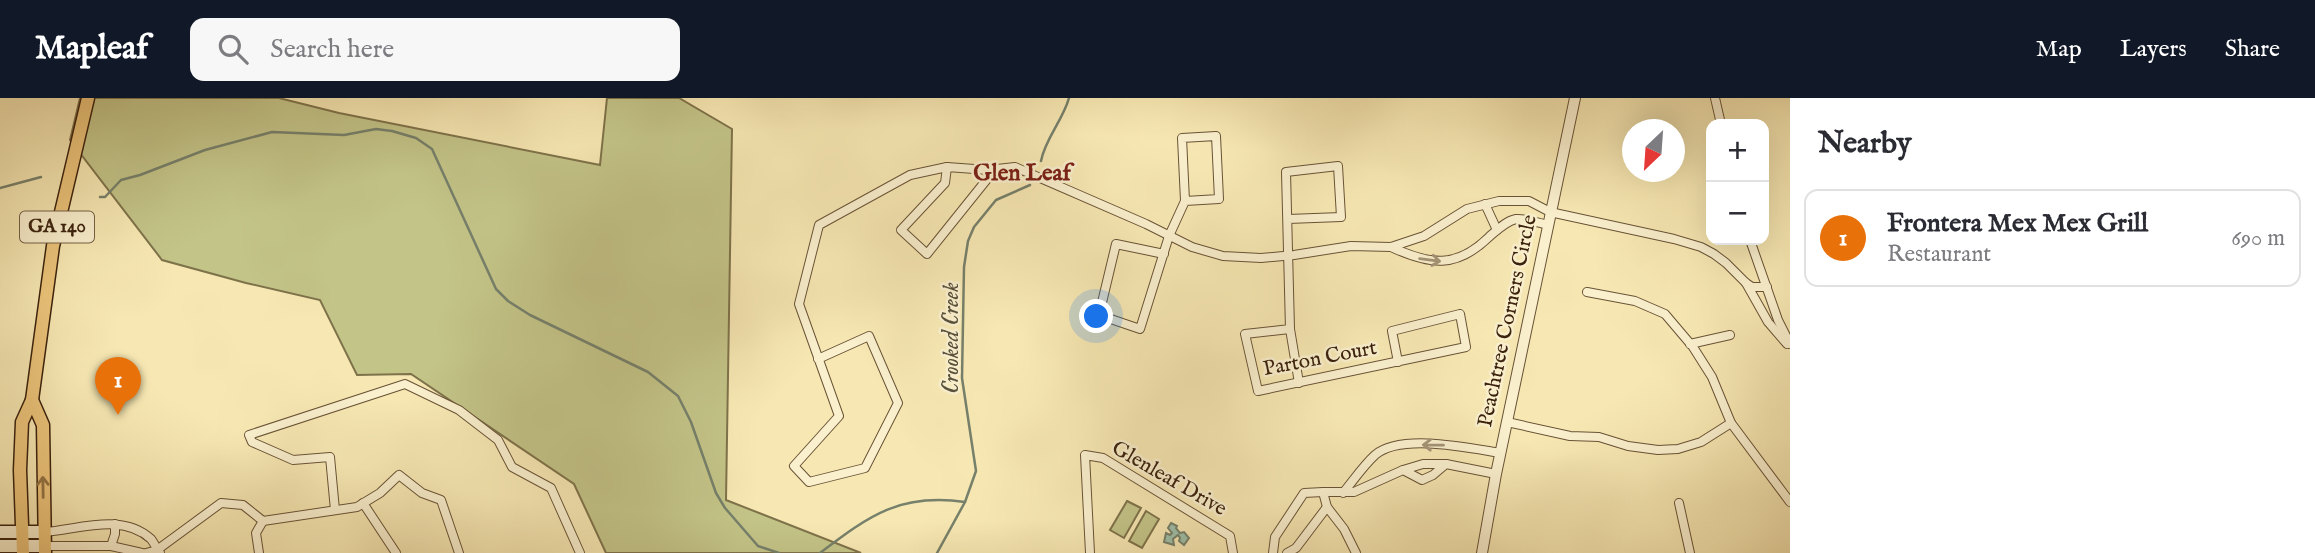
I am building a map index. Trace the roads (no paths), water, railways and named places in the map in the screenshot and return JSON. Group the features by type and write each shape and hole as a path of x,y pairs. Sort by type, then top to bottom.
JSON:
{"main road":[{"name":"GA 140","path":"22,550 22,422 32,400 52,246 88,98"},
{"name":"GA 140","path":"32,400 43,425 45,549"},
{"path":"0,532 44,531"},
{"path":"0,546 22,550 45,549"}],"street":[{"name":"Peachtree Corners Circle","path":"1482,553 1496,474 1575,98"},
{"path":"1715,98 1720,119"},
{"path":"1164,254 1116,244 1098,315 1140,329 1164,254 1169,236 1185,201 1182,138 1216,136 1219,200 1185,201"},
{"name":"Parton Court","path":"1288,219 1341,217 1338,166 1286,172 1290,330 1245,334 1258,391 1299,383 1465,348 1460,314 1392,331 1398,362"},
{"path":"947,167 945,183 901,230 927,254 996,168"},
{"path":"818,359 869,337 898,402 865,468 809,482 794,466 839,416 818,359 799,304 819,225 910,176 947,167 988,170 1016,167 1192,247 1223,256 1261,258 1351,246 1391,247 1424,236 1467,209 1499,201 1529,201 1550,212 1700,247 1726,263 1752,287 1767,287"},
{"path":"1485,204 1497,230"},
{"path":"1391,247 1414,257 1438,262 1462,257 1480,246 1497,230 1518,218 1548,225"},
{"path":"1752,245 1778,320 1790,345"},
{"path":"1746,283 1768,322 1790,345"},
{"path":"1587,292 1635,301 1665,314 1712,377 1731,423 1790,502"},
{"path":"1290,330 1299,383"},
{"path":"1690,344 1730,335"},
{"path":"335,510 330,457 293,460 252,443 249,435 405,384 459,410 498,440 512,467 551,488 580,553"},
{"path":"1507,422 1570,436 1599,438 1658,450 1678,449 1700,442 1731,423"},
{"path":"1343,493 1377,454 1398,445 1439,444 1501,453"},
{"name":"Glenleaf Drive","path":"1090,553 1085,456 1103,458 1230,536 1233,553"},
{"path":"1273,553 1275,537 1304,494 1354,492 1423,464 1446,464 1496,474"},
{"path":"1403,470 1422,480 1446,464"},
{"path":"45,549 111,547 144,553 159,552 221,503 243,505 263,521 357,507 380,493 399,475 422,493 441,500 458,553"},
{"path":"1323,492 1327,507 1345,529 1356,553"},
{"path":"363,503 396,553"},
{"path":"1679,503 1690,553"},
{"path":"1287,553 1296,548 1327,507"},
{"path":"259,553 256,533 263,521"},
{"path":"111,547 115,524"},
{"path":"44,531 115,524 135,530 150,539 159,552"}],"waterway":[{"name":"Crooked Creek","path":"1041,161 1069,98"},
{"path":"100,197 105,197 121,180 205,150 272,132 344,135 376,129 416,138 432,149 496,289 508,301 530,315 648,372 678,396 691,422 716,493 725,508 758,546 779,553"},
{"path":"0,188 41,177"},
{"name":"Crooked Creek","path":"937,553 965,502 976,471 962,378 964,267 968,241 974,227 996,200 1030,185"},
{"path":"820,553 871,518 904,504 942,500 965,502"}],"place":[{"name":"Frontera Mex Mex Grill","path":"118,415"}],"district":[{"name":"Glen Leaf","path":"1022,173"}]}
